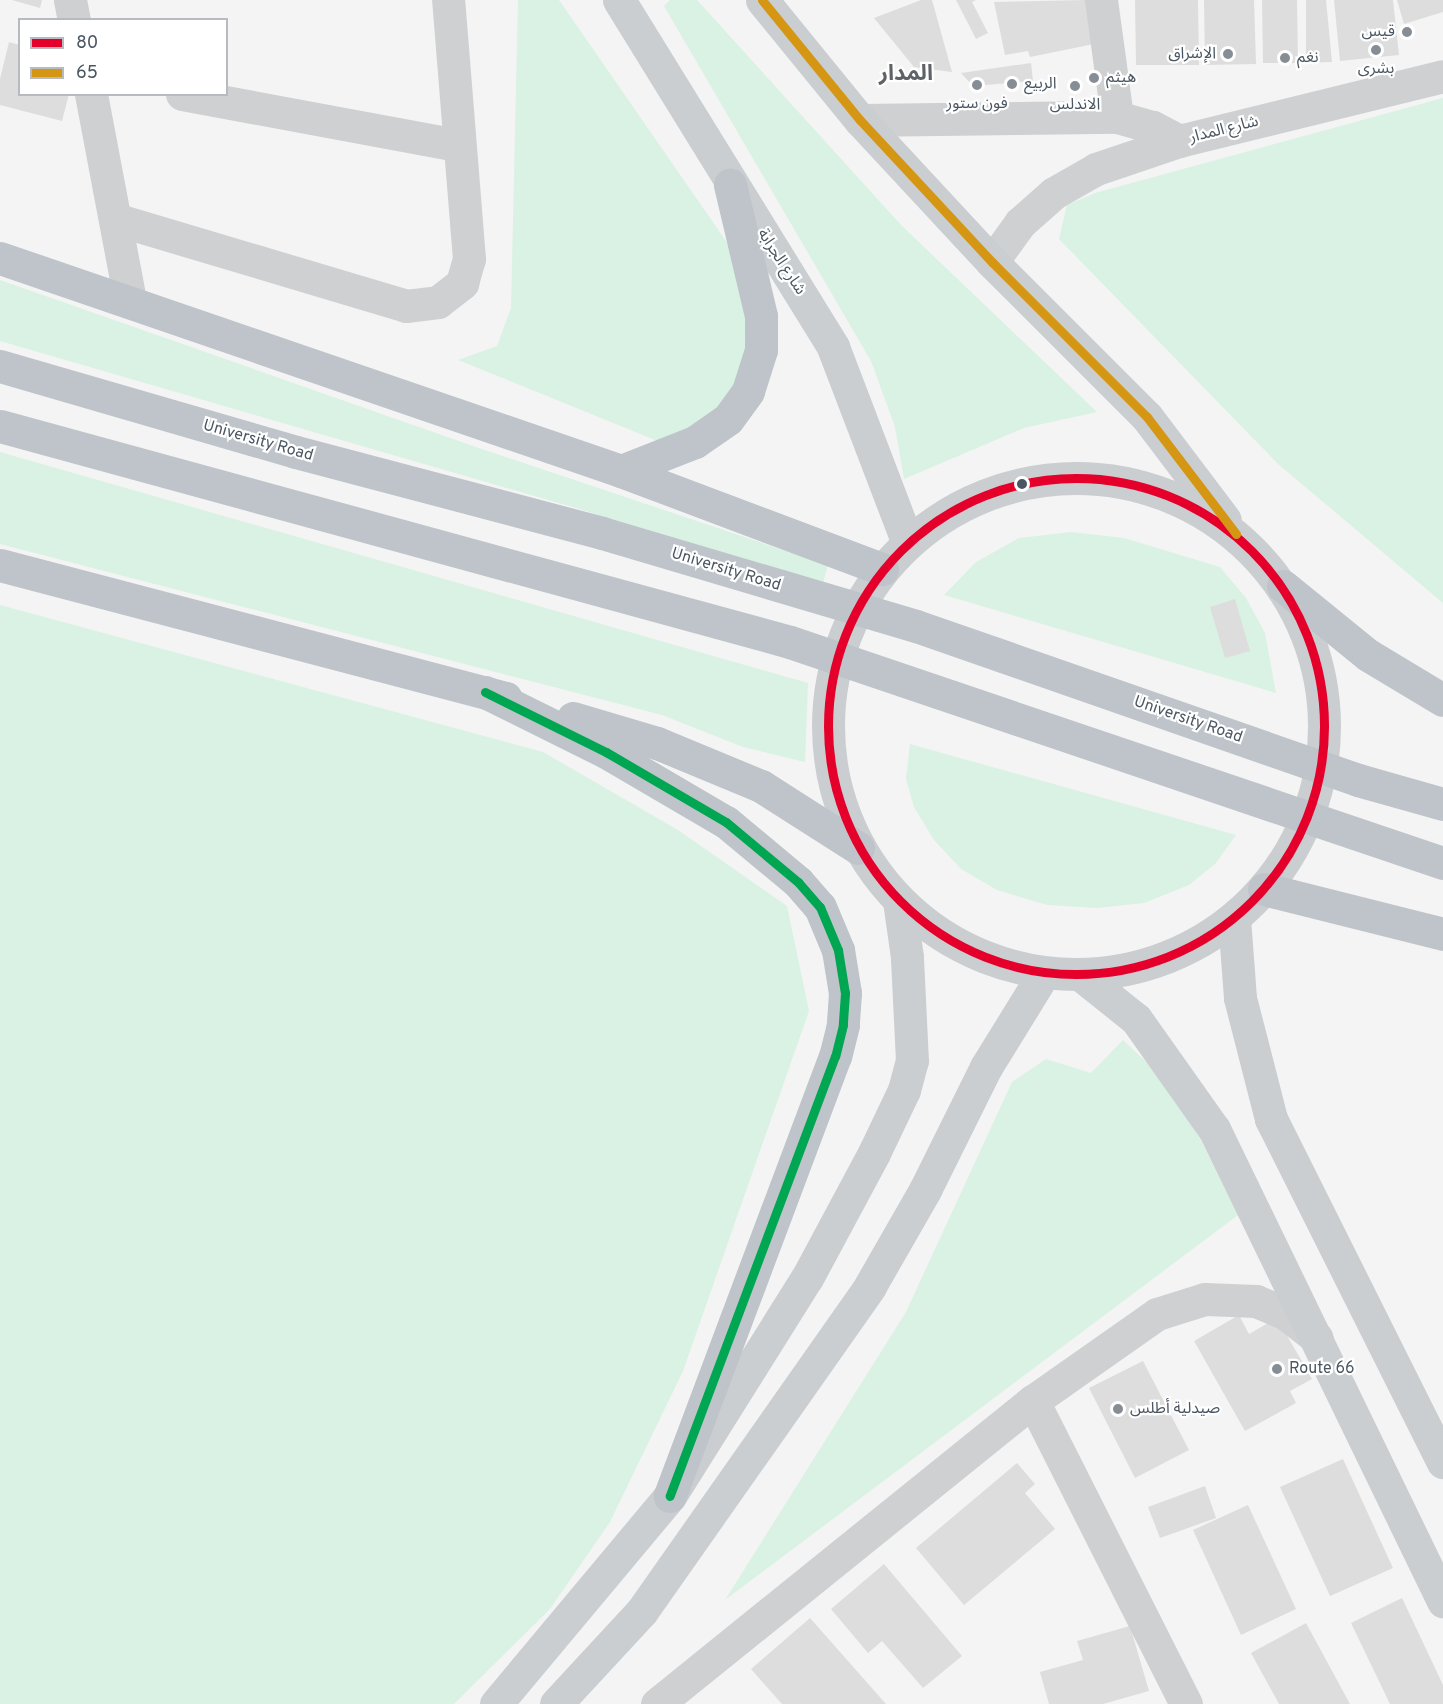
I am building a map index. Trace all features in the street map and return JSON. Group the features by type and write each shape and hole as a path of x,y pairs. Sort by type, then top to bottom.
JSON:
{"highway":[{"path":"621,471 695,442 728,419 748,391 761,350 761,316 730,185"},
{"path":"0,258 621,471 882,569"},
{"name":"University Road","path":"0,366 296,452 602,533 916,626 1358,780 1443,804"},
{"path":"0,426 790,642 1443,863"},
{"path":"0,565 485,692 657,743 761,786 858,848"},
{"path":"1283,586 1368,655 1443,700"},
{"path":"485,692 606,752 726,822 798,882 820,907 838,950 845,993 843,1026 835,1056 670,1496"},
{"path":"1264,889 1443,934"}],"main road":[{"name":"شارع الجرابة","path":"619,0 730,185 833,347 908,543"},
{"path":"648,47 649,0"},
{"path":"762,0 860,120 992,262 1147,417 1236,534 1283,586 1317,659 1326,741 1307,820 1264,889 1234,918 1187,949 1136,967 1081,975 1044,973 991,960 941,936 899,902 858,848 832,778 827,705 844,633 882,569 908,543 966,503 1034,481 1117,482 1175,497 1236,534"},
{"path":"496,1704 670,1496 807,1278 904,1090 912,1061 912,1020 899,902"},
{"path":"1234,918 1240,998 1271,1119 1443,1462"},
{"path":"555,1704 642,1611 870,1286 925,1190 986,1067 1044,973"},
{"path":"1081,975 1136,1019 1214,1129 1443,1601"}],"street":[{"path":"70,0 74,18"},
{"path":"115,219 406,306 438,302 462,283 469,259 448,0"},
{"path":"1101,0 1117,117"},
{"name":"شارع المدار","path":"860,120 1117,117 1153,127 1179,141 1443,76"},
{"path":"91,96 130,301"},
{"path":"193,96 458,145"},
{"path":"992,262 1020,223 1054,193 1096,170 1179,141"},
{"path":"657,1704 1033,1401 1174,1306 1205,1299 1256,1300 1286,1314 1317,1338"},
{"path":"1033,1401 1186,1704"}],"green space":[{"path":"518,0 559,0 735,254 761,337 735,389 700,427 665,444 458,360 497,346 511,308"},
{"path":"670,0 697,0 902,226 1097,412 1024,428 904,479 895,427 871,361 664,6"},
{"path":"1443,98 1443,603 1278,464 1059,239 1067,205 1095,193"},
{"path":"0,280 473,446 828,565 821,590 586,511 0,341"},
{"path":"0,452 808,683 805,762 743,747 662,715 0,544"},
{"path":"1071,532 1124,538 1220,567 1246,598 1265,633 1276,693 944,595 976,562 1019,538"},
{"path":"0,605 543,752 678,830 787,906 809,1011 683,1371 610,1522 550,1609 454,1704 0,1704"},
{"path":"910,744 1236,835 1216,863 1189,885 1144,903 1097,908 1047,905 997,890 961,869 934,840 914,807 906,779"},
{"path":"1123,1040 1175,1089 1238,1215 725,1600 906,1312 1012,1082 1046,1059 1091,1073"}],"building":[{"path":"12,0 42,0 40,8"},
{"path":"921,0 932,0 952,72 914,67 874,18"},
{"path":"956,0 976,0 972,2 988,33 976,39"},
{"path":"1085,0 1094,44 1030,57 1028,51 1005,55 994,2"},
{"path":"1135,0 1198,0 1199,65 1136,65"},
{"path":"1204,0 1254,0 1256,64 1205,65"},
{"path":"1262,0 1297,0 1298,63 1263,63"},
{"path":"1306,0 1326,0 1332,62 1306,63"},
{"path":"1334,0 1393,0 1399,55 1340,61"},
{"path":"1397,0 1443,0 1443,12 1404,24"},
{"path":"9,42 18,44 18,96 68,96 62,121 0,105 0,79"},
{"path":"1031,63 1033,81 973,86 961,73"},
{"path":"1235,599 1250,651 1225,658 1210,607"},
{"path":"1239,1315 1249,1334 1277,1318 1312,1379 1290,1391 1296,1403 1245,1431 1194,1341"},
{"path":"1143,1361 1189,1450 1135,1478 1089,1388"},
{"path":"1343,1459 1393,1568 1330,1596 1280,1487"},
{"path":"1017,1463 1035,1484 1025,1493 1055,1529 964,1605 916,1548"},
{"path":"1205,1486 1216,1518 1160,1538 1148,1507"},
{"path":"1248,1505 1296,1609 1241,1635 1193,1530"},
{"path":"884,1564 962,1656 923,1688 882,1641 868,1653 831,1609"},
{"path":"1402,1598 1443,1685 1443,1704 1390,1704 1351,1623"},
{"path":"810,1618 886,1704 782,1704 751,1669"},
{"path":"1306,1623 1350,1704 1279,1704 1251,1653"},
{"path":"1130,1626 1149,1691 1103,1704 1049,1704 1040,1672 1083,1660 1077,1641"}],"transit line":[{"name":"65","path":"762,0 860,120 992,262 1147,417 1236,534"},
{"name":"80","path":"1076,478 1124,483 1171,497 1214,520 1251,551 1282,588 1305,631 1319,678 1324,726 1319,774 1305,821 1282,864 1251,901 1214,932 1171,955 1124,969 1076,974 1028,969 981,955 938,932 901,901 870,864 847,821 833,774 828,726 833,678 847,631 870,588 901,551 938,520 981,497 1028,483 1076,478"},
{"path":"485,692 606,752 726,822 798,882 820,907 838,950 845,993 843,1025 835,1056 670,1496"}],"place":[{"name":"قيس","path":"1407,32"},
{"name":"بشرى","path":"1376,50"},
{"name":"الإشراق","path":"1228,54"},
{"name":"نغم","path":"1285,58"},
{"name":"هيثم","path":"1094,78"},
{"name":"الربيع","path":"1012,84"},
{"name":"فون ستور","path":"977,85"},
{"name":"الاندلس","path":"1075,86"},
{"name":"Route 66","path":"1277,1369"},
{"name":"صيدلية أطلس","path":"1118,1409"}],"district":[{"name":"المدار","path":"906,75"}]}
